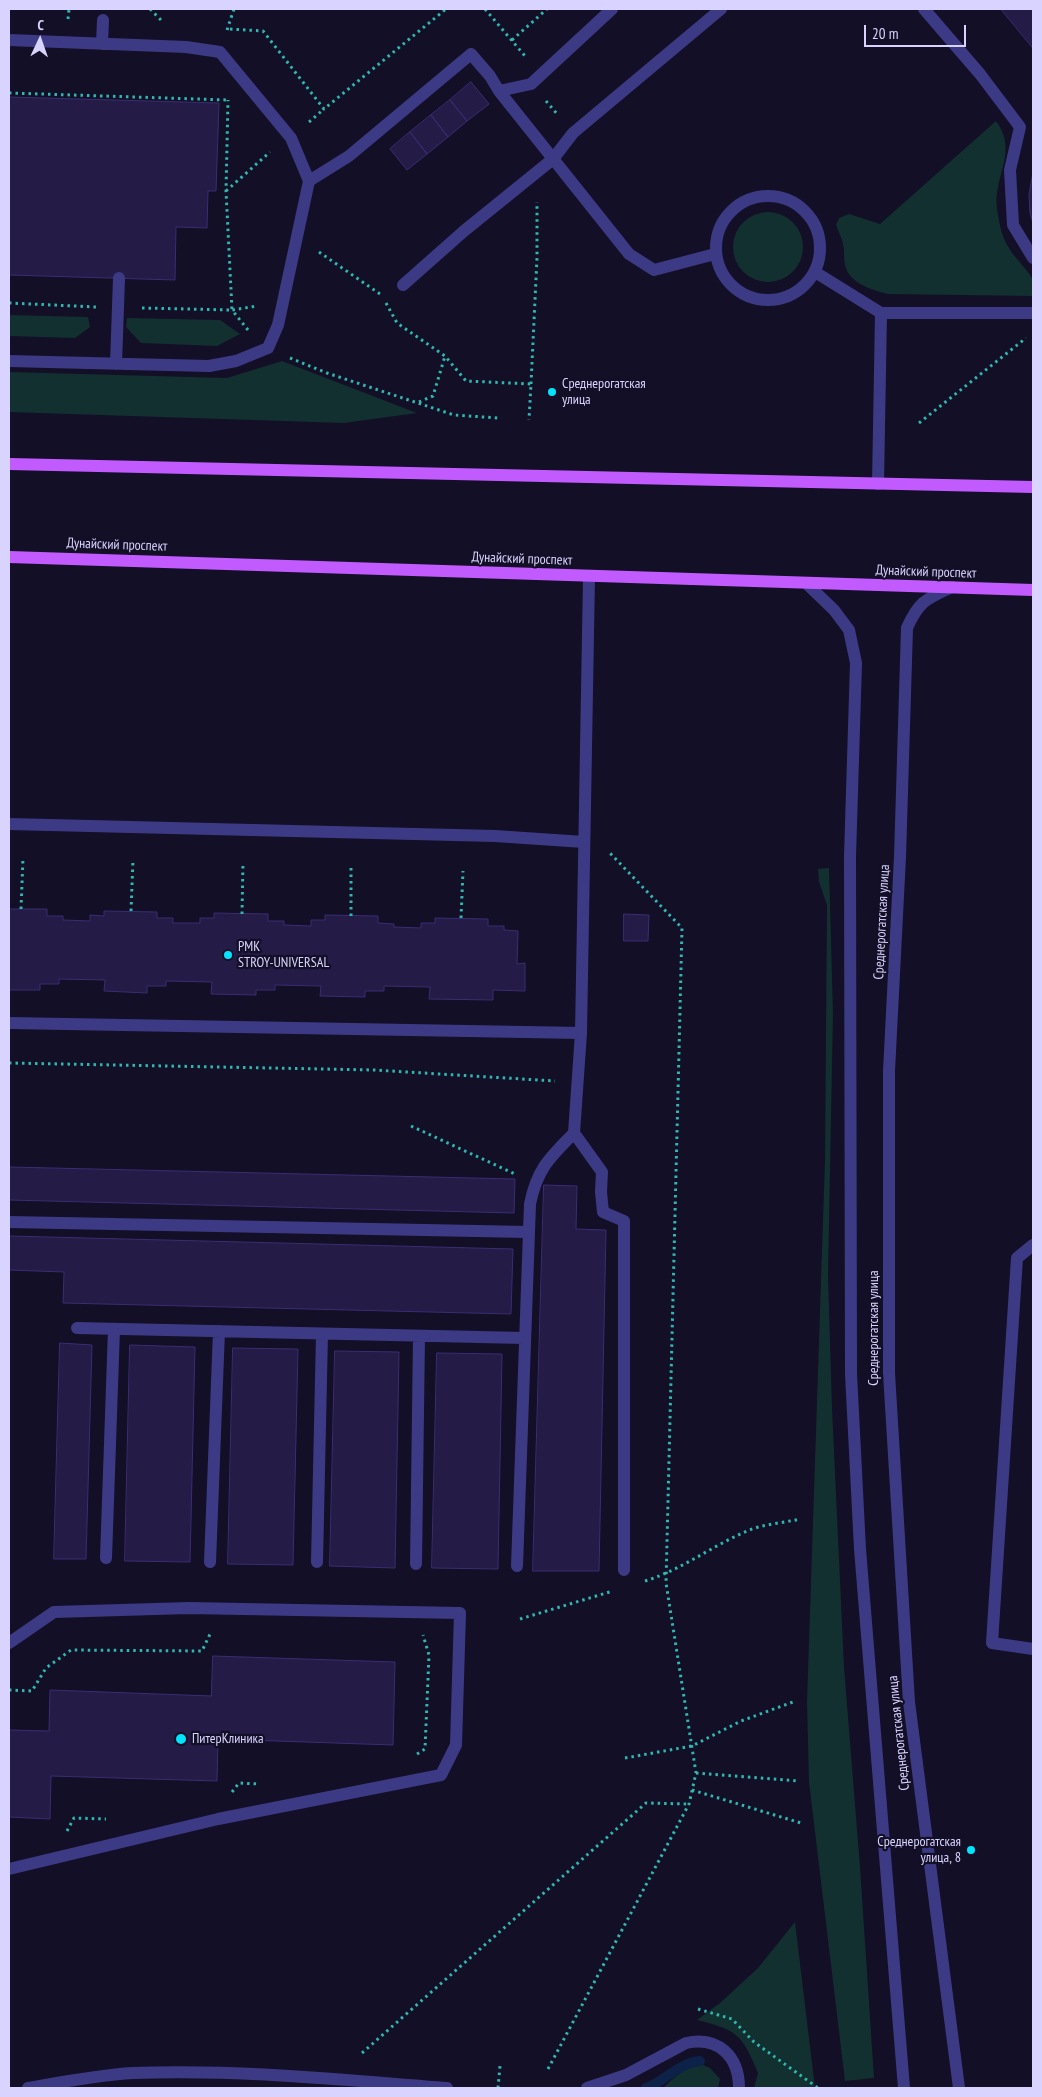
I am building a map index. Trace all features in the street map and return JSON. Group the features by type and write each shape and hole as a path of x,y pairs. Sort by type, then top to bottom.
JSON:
{"main road":[{"path":"9,464 1033,487"},
{"name":"Дунайский проспект","path":"9,557 1033,590"}],"street":[{"path":"499,91 531,84 612,9"},
{"path":"404,285 464,231 553,159 573,132 721,9"},
{"path":"924,9 980,74 1020,127 1010,170 1013,225 1033,258"},
{"path":"102,44 103,20"},
{"path":"9,40 186,47 220,52 291,138 309,181 278,325 268,348 236,361 209,366 9,361"},
{"path":"309,181 349,156 470,54 490,76 499,91 630,254 654,270 715,254"},
{"path":"767,195 788,199 806,211 817,230 820,251 814,272 801,288 787,296 772,300 756,299 741,293 728,282 720,270 715,254 717,232 728,213 746,200 767,195"},
{"path":"814,272 881,313 1033,313"},
{"path":"116,364 119,278"},
{"path":"878,484 881,313"},
{"path":"589,577 581,1034 574,1133 602,1172 603,1212 624,1221 624,1570"},
{"name":"Среднерогатская улица","path":"807,584 834,610 849,630 856,662 850,856 851,1374 860,1549 904,2088"},
{"name":"Среднерогатская улица","path":"952,587 927,598 915,610 907,628 900,857 889,1071 889,1373 909,1702 959,2088"},
{"path":"9,824 495,836 584,842"},
{"path":"9,1023 581,1034"},
{"path":"517,1566 530,1204 534,1182 552,1155 574,1133"},
{"path":"9,1222 528,1232"},
{"path":"1033,1245 1017,1258 992,1643 1033,1649"},
{"path":"77,1328 524,1338"},
{"path":"106,1558 114,1329"},
{"path":"210,1562 218,1331"},
{"path":"317,1562 322,1334"},
{"path":"416,1564 419,1336"},
{"path":"9,1643 54,1612 189,1608 460,1613 456,1745 440,1775 218,1819 9,1869"},
{"path":"587,2088 626,2075 686,2043 697,2040 721,2047 732,2059 738,2072 739,2088"},
{"path":"28,2088 131,2073 198,2073 332,2079 447,2088"}],"path":[{"path":"512,40 548,9"},
{"path":"229,91 226,191 232,310 254,338 268,348 328,373 454,415 498,418"},
{"path":"9,93 228,100"},
{"path":"529,420 537,258 537,173"},
{"path":"297,238 381,294 397,323 445,356 466,381 531,384"},
{"path":"9,303 118,308 232,310 262,305"},
{"path":"919,423 1033,333"},
{"path":"419,402 433,396 445,356"},
{"path":"548,2069 689,1804 696,1773 666,1583 682,928 607,850"},
{"path":"21,909 23,858"},
{"path":"131,911 133,860"},
{"path":"242,914 243,862"},
{"path":"351,864 351,916"},
{"path":"461,918 463,871"},
{"path":"9,1063 374,1070 578,1082"},
{"path":"411,1126 534,1182"},
{"path":"639,1583 667,1574 714,1547 749,1530 800,1519"},
{"path":"520,1620 621,1588"},
{"path":"9,1690 32,1691 46,1668 71,1650 202,1651 212,1631 218,1627"},
{"path":"412,1758 425,1749 429,1655 423,1634 414,1631"},
{"path":"625,1758 692,1746 741,1721 793,1702"},
{"path":"696,1773 798,1781"},
{"path":"230,1795 239,1784 265,1784"},
{"path":"692,1790 801,1823"},
{"path":"362,2053 646,1802 689,1804"},
{"path":"66,1833 74,1818 112,1820"},
{"path":"698,2009 732,2019 754,2042 818,2088"},
{"path":"498,2088 500,2066"}],"green space":[{"path":"996,121 1005,143 1004,164 998,185 997,197 999,222 1009,248 1033,280 1033,296 888,294 863,286 853,278 846,268 844,250 836,225 839,218 849,214 880,224"},
{"path":"775,212 788,218 797,227 801,233 803,247 801,261 793,272 782,280 761,282 754,280 743,272 735,261 733,240 735,233 743,222 754,214"},
{"path":"9,315 88,317 90,327 75,338 9,336"},
{"path":"127,318 220,320 240,334 217,346 141,343 126,327"},
{"path":"282,361 417,413 344,423 9,412 9,372 227,378"},
{"path":"829,868 833,1014 828,1275 832,1408 844,1667 874,2078 845,2081 809,1782 807,1702 825,1160 827,905 819,882 818,869"},
{"path":"795,1922 815,2088 754,2088 758,2073 742,2042 730,2031 697,2020 720,2003 758,1968"},
{"path":"701,2064 710,2068 720,2079 718,2088 663,2088 680,2073"}],"building":[{"path":"1001,9 1033,9 1033,48"},
{"path":"471,82 489,104 467,121 450,100"},
{"path":"9,97 219,103 216,191 208,191 207,228 176,227 175,280 9,275"},
{"path":"450,100 467,121 448,137 431,115"},
{"path":"431,115 448,137 427,154 410,132"},
{"path":"410,132 427,154 407,170 390,149"},
{"path":"1033,173 1033,223 1030,213 1029,195"},
{"path":"9,909 47,909 47,916 63,916 63,920 90,921 90,915 104,916 104,911 157,912 157,918 173,918 173,923 200,923 200,918 214,918 214,913 268,914 268,921 284,921 284,925 311,926 311,920 325,920 325,915 378,916 378,923 394,924 394,927 421,928 421,923 435,923 435,918 488,919 488,926 504,926 504,930 518,931 517,964 525,963 525,991 493,990 493,1000 429,999 430,987 384,986 384,991 365,991 365,997 320,996 321,986 275,985 275,990 256,990 256,995 211,994 212,982 166,981 166,986 147,986 147,993 104,991 105,980 59,979 59,984 40,984 40,990 9,990"},
{"path":"624,914 649,915 648,941 624,941"},
{"path":"9,1167 515,1179 514,1213 9,1200"},
{"path":"544,1185 577,1186 576,1229 606,1230 599,1571 533,1571"},
{"path":"9,1236 513,1249 511,1314 63,1303 64,1272 9,1270"},
{"path":"60,1343 92,1345 86,1559 54,1559"},
{"path":"130,1345 195,1347 190,1562 125,1561"},
{"path":"233,1348 298,1349 293,1565 228,1564"},
{"path":"335,1351 399,1352 395,1568 330,1566"},
{"path":"437,1353 502,1354 498,1569 432,1568"},
{"path":"213,1656 395,1662 393,1745 218,1739 217,1781 51,1776 50,1819 9,1817 9,1730 49,1731 50,1690 211,1696"}],"waterway":[{"path":"646,2088 685,2065 700,2061"}],"place":[{"name":"Среднерогатская улица","path":"552,392"},
{"name":"PMK STROY-UNIVERSAL","path":"228,955"},
{"name":"ПитерКлиника","path":"181,1739"},
{"name":"Среднерогатская улица, 8","path":"971,1850"}]}
